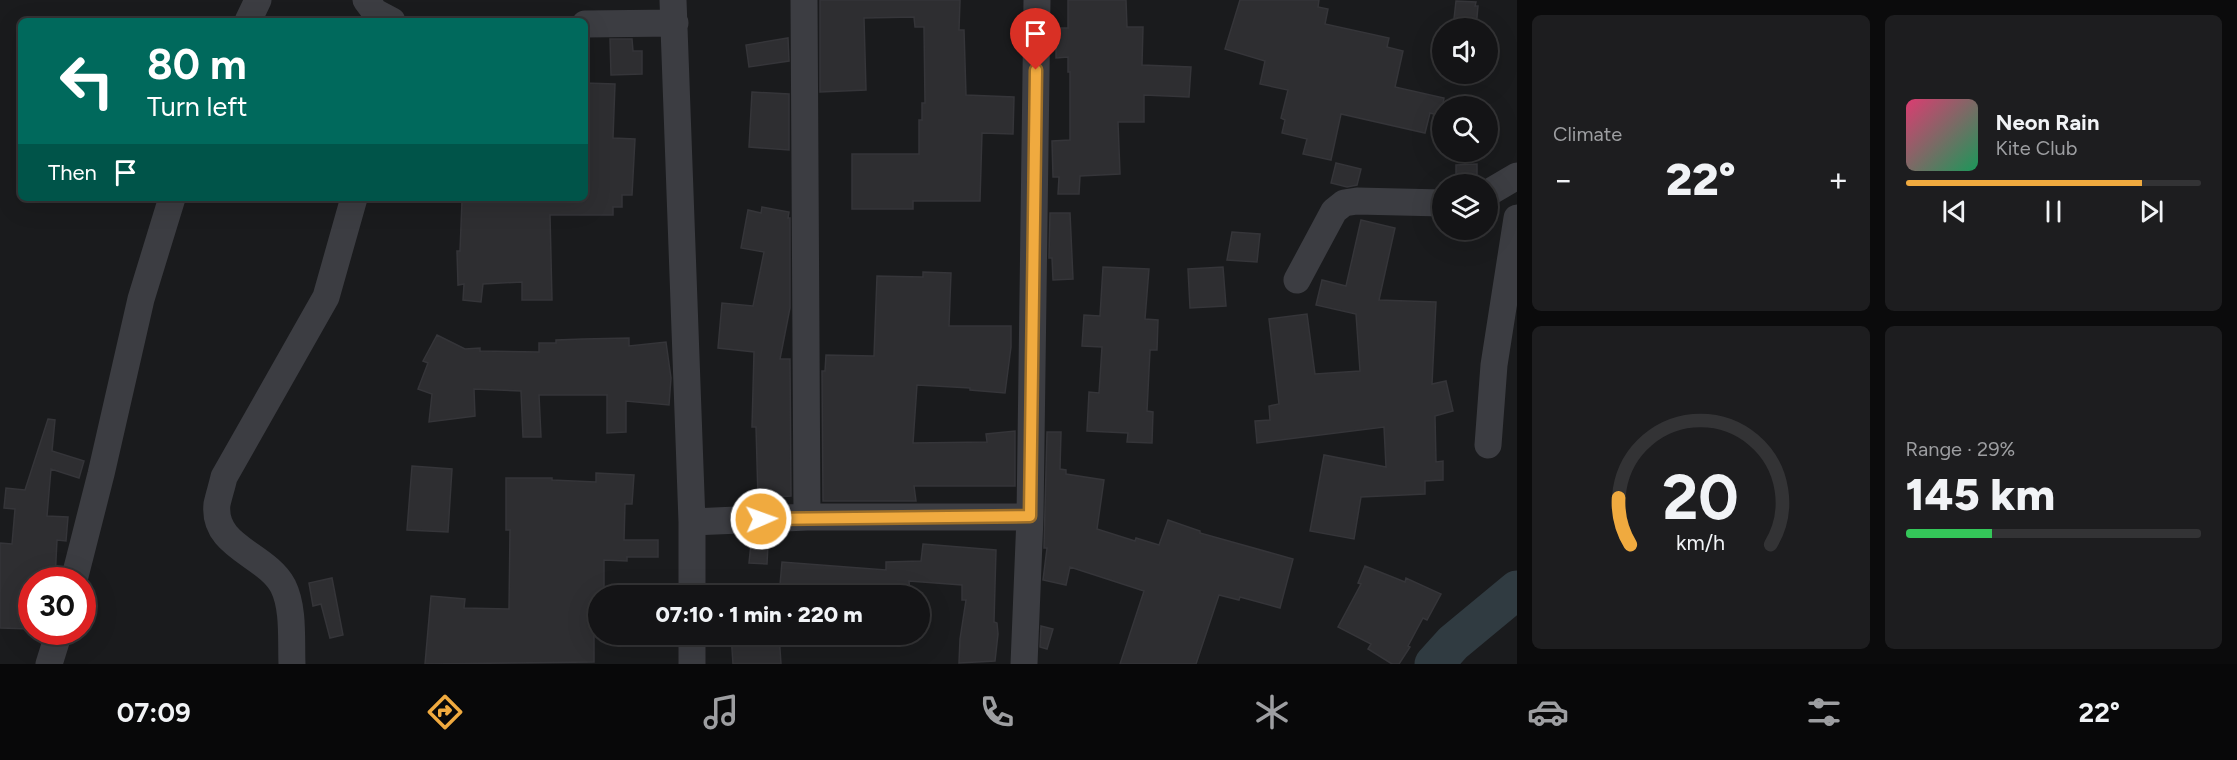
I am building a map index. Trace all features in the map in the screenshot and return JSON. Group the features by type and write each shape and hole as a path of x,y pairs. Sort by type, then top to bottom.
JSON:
{"street":[{"path":"249,18 258,0"},
{"path":"366,0 375,12 386,18"},
{"path":"804,0 807,518"},
{"path":"1024,664 1030,516 1037,0"},
{"path":"588,24 674,12 692,522 692,585"},
{"path":"1498,187 1517,176"},
{"path":"77,567 141,298 171,201"},
{"path":"292,664 289,605 284,588 274,572 228,538 220,525 217,505 224,477 326,297 353,201"},
{"path":"1297,280 1334,211 1344,203 1357,201 1432,203"},
{"path":"1488,445 1506,364 1517,218"},
{"path":"692,522 807,518 1030,516"},
{"path":"49,664 55,645"},
{"path":"692,645 692,664"}],"building":[{"path":"820,0 960,0 959,30 964,30 966,95 1014,97 1013,134 982,133 980,201 913,201 913,209 852,209 852,154 919,154 919,120 922,120 922,103 925,103 924,27 915,27 914,17 864,18 866,90 820,92"},
{"path":"1068,0 1126,0 1127,27 1143,27 1142,65 1191,67 1189,97 1144,95 1144,122 1118,122 1120,174 1080,176 1079,194 1058,194 1059,177 1053,177 1052,141 1070,140 1068,57 1056,58 1056,28 1068,28"},
{"path":"1240,0 1319,0 1318,7 1328,9 1325,24 1389,38 1387,47 1403,51 1395,87 1435,96 1432,96 1432,114 1430,113 1425,133 1341,114 1331,160 1303,154 1307,139 1282,133 1285,120 1281,118 1288,90 1260,84 1265,61 1225,49"},
{"path":"1456,1 1476,2 1477,18 1454,18"},
{"path":"788,38 789,61 749,67 746,45"},
{"path":"610,39 632,39 633,51 642,51 642,74 611,75"},
{"path":"588,83 615,84 613,138 635,139 632,195 622,195 622,207 613,207 613,215 550,215 552,300 522,300 522,282 483,284 481,302 463,300 464,284 458,285 457,251 460,251 462,201 588,201"},
{"path":"752,92 789,94 789,150 749,147"},
{"path":"1336,163 1361,169 1357,185 1347,187 1331,183"},
{"path":"1477,164 1477,174 1456,174 1456,165"},
{"path":"762,207 789,212 788,218 790,218 790,308 780,359 790,359 791,496 758,498 756,427 752,427 754,352 718,348 722,303 753,306 764,252 741,248 748,210 761,213"},
{"path":"1050,213 1070,213 1073,279 1053,280 1052,258 1049,258"},
{"path":"1361,220 1395,228 1379,300 1436,302 1432,384 1446,381 1453,411 1435,416 1436,462 1443,461 1443,480 1425,481 1425,494 1361,497 1354,539 1310,531 1324,455 1386,467 1384,427 1257,443 1255,421 1270,420 1269,406 1279,404 1269,319 1307,314 1315,374 1360,371 1356,314 1316,305 1322,280 1346,286"},
{"path":"1232,232 1260,234 1257,262 1227,260"},
{"path":"1103,267 1149,269 1145,319 1158,320 1157,350 1150,350 1147,411 1153,412 1152,443 1127,442 1128,433 1087,431 1089,392 1099,393 1102,347 1082,346 1084,315 1100,316"},
{"path":"1223,267 1226,306 1190,308 1188,269"},
{"path":"923,272 951,273 949,326 1011,326 1011,347 1005,393 970,390 970,388 917,385 913,443 987,442 986,434 1015,431 1015,486 914,486 916,501 823,501 822,371 825,371 826,355 874,356 877,276 923,277"},
{"path":"437,335 465,349 480,348 480,351 539,352 539,343 556,343 556,340 629,338 629,346 666,342 671,378 669,405 626,401 626,432 607,433 607,395 539,395 541,437 523,437 521,391 474,389 475,416 429,422 432,394 418,389 428,363 423,361"},
{"path":"48,419 55,420 52,451 84,461 79,478 51,469 47,516 68,517 66,541 57,540 56,567 18,567 18,629 0,628 0,543 12,544 15,509 4,508 6,488 25,490"},
{"path":"1047,432 1061,432 1060,469 1066,470 1066,474 1104,480 1097,529 1135,541 1136,538 1159,545 1168,520 1200,531 1200,533 1293,559 1280,608 1240,597 1239,600 1219,595 1196,664 1120,664 1144,591 1070,567 1066,585 1043,580 1047,548 1044,548"},
{"path":"412,466 452,469 448,532 407,530"},
{"path":"596,473 634,475 632,504 625,504 624,540 658,540 658,557 627,557 627,561 604,560 604,585 588,585 588,645 594,645 594,662 425,664 431,596 465,599 464,608 509,609 510,530 506,530 506,478 552,478 552,480 596,482"},
{"path":"751,543 768,544 767,564 749,563"},
{"path":"923,544 996,550 994,622 997,623 998,634 995,661 959,663 966,600 962,600 962,585 909,581 909,585 780,585 782,562 886,570 886,562 921,561"},
{"path":"1365,566 1405,582 1406,578 1441,594 1427,620 1423,618 1408,646 1410,647 1399,664 1392,664 1368,649 1371,644 1338,627 1361,584 1358,583"},
{"path":"332,578 343,635 330,638 321,604 313,606 309,583"},
{"path":"1041,626 1053,629 1047,649 1040,647"},
{"path":"732,645 780,645 781,664 733,664"}],"waterway":[{"path":"1434,664 1453,643 1517,590"}],"route":[{"path":"761,519 1030,516 1036,70"}]}
